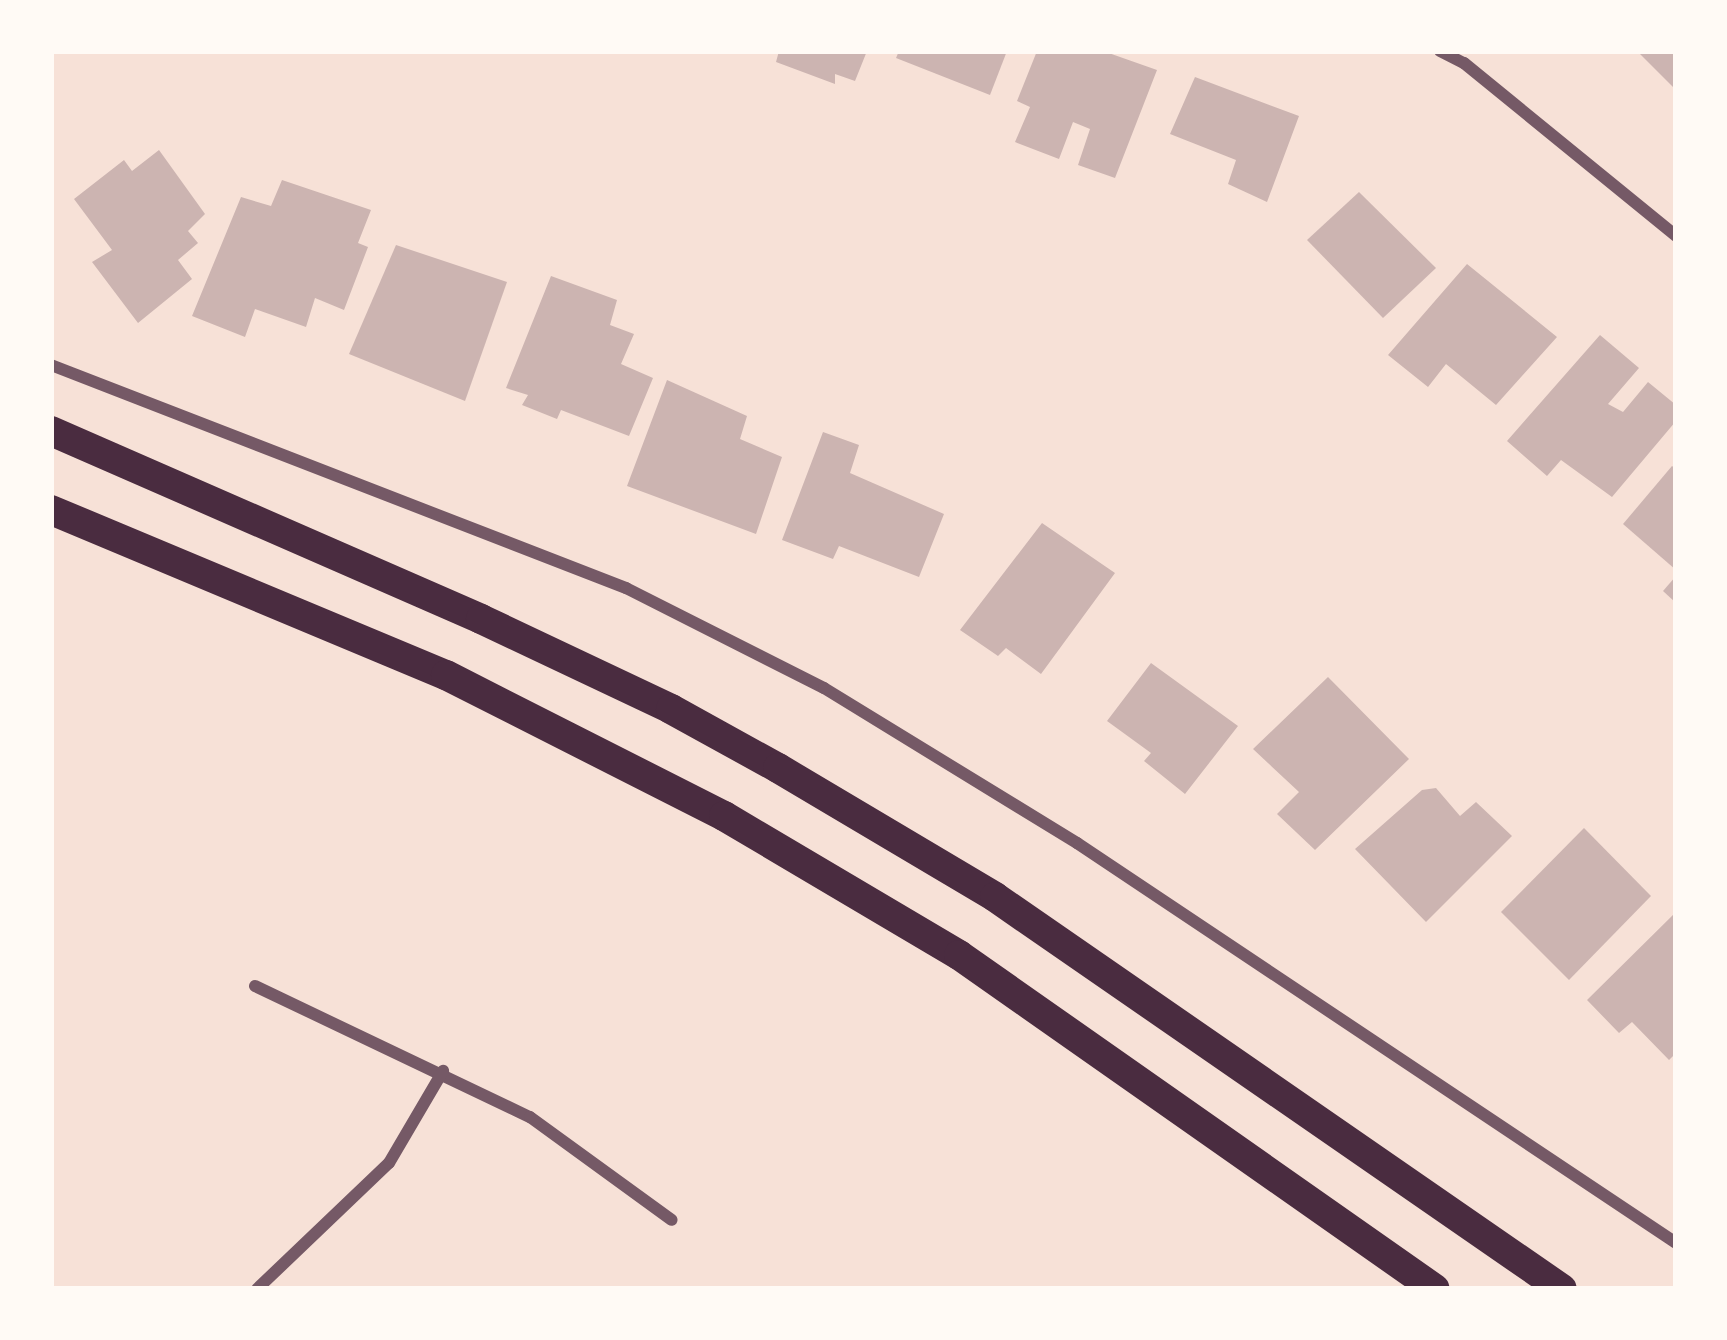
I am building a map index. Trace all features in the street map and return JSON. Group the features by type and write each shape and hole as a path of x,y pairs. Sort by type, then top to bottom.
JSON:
{"main road":[{"path":"51,431 500,628 778,768 995,896 1562,1289"},
{"path":"51,510 446,675 724,816 959,955 1435,1289"}],"street":[{"path":"1440,51 1464,63 1676,236"},
{"path":"51,364 626,588 807,679 1077,843 1676,1243"},
{"path":"255,986 443,1071 530,1117 672,1220"},
{"path":"257,1289 389,1162 443,1071"}],"building":[{"path":"779,51 867,51 855,81 835,74 835,84 776,62"},
{"path":"899,51 1007,51 990,95 896,58"},
{"path":"1037,51 1103,51 1157,70 1115,178 1078,165 1090,129 1073,122 1059,159 1015,142 1030,107 1017,101"},
{"path":"1637,51 1676,51 1676,90"},
{"path":"1195,77 1299,116 1267,202 1228,184 1236,160 1170,134"},
{"path":"159,150 205,214 188,231 198,243 178,260 192,279 138,323 92,262 112,250 74,199 124,160 132,171"},
{"path":"282,180 371,210 358,243 368,247 344,310 315,298 306,327 255,309 245,337 192,316 241,197 271,206"},
{"path":"1359,192 1436,268 1383,318 1307,240"},
{"path":"396,245 507,282 465,401 349,354"},
{"path":"1467,264 1557,337 1496,405 1446,364 1428,387 1388,355"},
{"path":"551,276 617,300 610,325 634,334 621,364 653,378 629,436 561,410 557,419 522,405 528,395 506,388"},
{"path":"1600,335 1639,368 1608,404 1623,412 1648,382 1676,405 1676,421 1612,497 1561,460 1547,476 1507,441"},
{"path":"667,380 747,416 740,439 782,457 756,534 627,486"},
{"path":"823,432 859,445 850,473 944,514 919,577 839,546 833,559 782,540"},
{"path":"1672,466 1676,469 1676,570 1623,524"},
{"path":"1042,523 1115,573 1041,674 1006,648 998,656 960,630"},
{"path":"1676,576 1676,603 1663,591"},
{"path":"1151,663 1238,726 1185,794 1144,761 1151,753 1107,721"},
{"path":"1328,677 1409,759 1315,850 1277,814 1299,792 1253,749"},
{"path":"1436,788 1460,816 1476,802 1512,836 1426,922 1355,849 1422,790"},
{"path":"1584,828 1651,896 1569,980 1501,912"},
{"path":"1676,912 1676,1053 1669,1060 1632,1022 1619,1033 1587,1000"}]}
